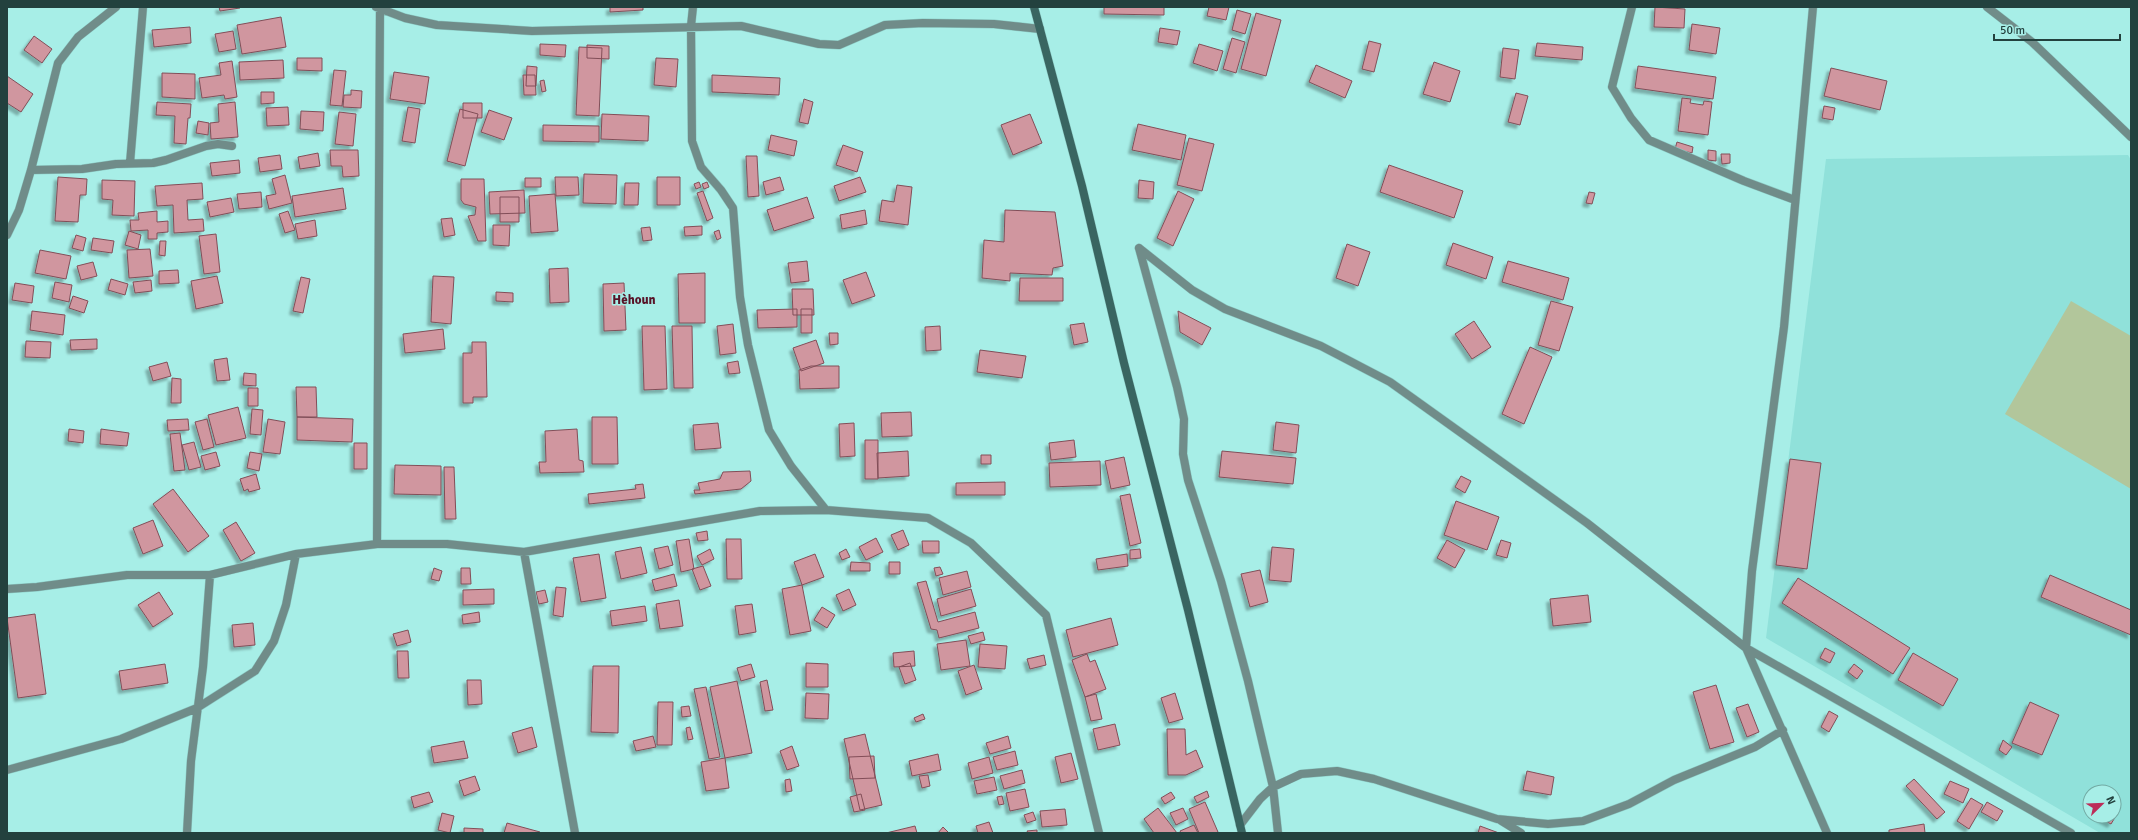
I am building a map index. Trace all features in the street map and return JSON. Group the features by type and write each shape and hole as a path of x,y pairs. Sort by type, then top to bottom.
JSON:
{"main road":[{"path":"1034,7 1082,186 1241,829"}],"street":[{"path":"7,235 19,210 31,170 58,63 78,37 116,7"},
{"path":"130,163 143,7"},
{"path":"377,544 379,7 405,18 437,25 524,31 588,31 691,26 741,26 760,29 819,44 839,45 885,26 923,23 994,24 1040,29"},
{"path":"693,7 691,26 692,141 701,167 721,190 733,208 740,297 748,345 769,430 791,466 826,510"},
{"path":"1632,7 1612,87 1630,118 1649,140 1744,181 1795,200"},
{"path":"1813,7 1784,327 1752,571 1746,648 1827,833"},
{"path":"1987,7 2032,42 2131,137"},
{"path":"31,170 82,169 130,163 153,163 206,146 218,144 232,146"},
{"path":"1278,833 1273,787 1248,681 1221,581 1188,480 1183,454 1184,419 1179,393 1139,248 1192,290 1225,310 1321,346 1390,382 1587,523 1746,648 2071,833"},
{"path":"7,589 37,587 127,575 210,575 296,554 377,544 447,544 524,552 760,511 826,510 928,518 971,543 1046,615 1099,833"},
{"path":"524,552 575,833"},
{"path":"7,770 121,739 197,708 255,671 274,641 286,605 296,554"},
{"path":"187,833 191,761 203,667 210,575"},
{"path":"1497,819 1548,824 1583,821 1629,804 1674,780 1755,747 1783,730"},
{"path":"1241,829 1260,799 1273,787 1301,774 1337,771 1374,779 1497,819 1521,833"}],"shaded area":[{"path":"2128,155 2131,160 2131,833 2100,833 2085,824 2122,824 2122,784 2082,784 2082,822 1766,638 1826,159"}],"green space":[{"path":"2071,301 2131,336 2131,489 2005,414"}],"building":[{"path":"219,7 239,7 240,8 220,11"},
{"path":"610,7 643,7 643,10 610,12"},
{"path":"1104,7 1164,7 1164,15 1104,14"},
{"path":"1209,7 1229,7 1226,20 1207,16"},
{"path":"1655,7 1685,9 1684,28 1654,27"},
{"path":"1237,10 1251,14 1245,34 1232,30"},
{"path":"1256,13 1281,20 1266,76 1241,69"},
{"path":"281,17 286,47 242,54 237,25"},
{"path":"1692,24 1720,28 1716,54 1689,50"},
{"path":"190,27 191,43 154,47 152,30"},
{"path":"1160,28 1180,31 1177,45 1158,42"},
{"path":"233,31 236,49 219,52 215,34"},
{"path":"34,36 52,49 42,63 24,50"},
{"path":"1232,38 1245,42 1236,73 1223,69"},
{"path":"1369,41 1381,44 1374,72 1362,69"},
{"path":"1537,43 1583,47 1582,60 1535,56"},
{"path":"540,44 566,45 565,57 540,55"},
{"path":"1199,44 1223,51 1217,71 1193,63"},
{"path":"587,45 609,46 609,59 587,58"},
{"path":"579,47 602,48 599,116 576,115"},
{"path":"1503,48 1519,50 1515,79 1500,77"},
{"path":"297,58 322,58 322,71 297,70"},
{"path":"656,58 678,59 676,87 654,85"},
{"path":"283,60 284,78 240,80 239,62"},
{"path":"232,61 237,97 225,99 224,95 202,98 199,78 221,75 219,63"},
{"path":"1434,62 1460,71 1450,102 1423,94"},
{"path":"1316,65 1352,81 1345,98 1309,82"},
{"path":"527,66 537,67 536,86 526,86"},
{"path":"1638,66 1716,77 1713,99 1635,88"},
{"path":"1831,68 1887,81 1880,110 1824,96"},
{"path":"334,70 346,71 342,106 330,105"},
{"path":"394,72 429,77 425,104 390,99"},
{"path":"162,73 195,74 195,99 162,97"},
{"path":"523,75 535,75 536,95 524,95"},
{"path":"712,75 780,78 779,95 712,92"},
{"path":"7,76 33,94 21,112 7,103"},
{"path":"544,80 546,91 542,92 540,81"},
{"path":"351,90 362,91 361,108 343,107 344,95 351,95"},
{"path":"261,92 274,92 274,103 261,104"},
{"path":"1516,93 1528,96 1520,125 1508,122"},
{"path":"1682,98 1691,99 1690,103 1703,105 1704,101 1712,102 1708,135 1678,131"},
{"path":"804,99 813,102 808,124 799,122"},
{"path":"157,102 191,104 190,118 188,118 186,144 174,143 175,116 156,115"},
{"path":"235,102 238,137 211,139 210,123 219,122 218,104"},
{"path":"463,103 482,103 482,118 463,118"},
{"path":"1824,106 1835,108 1833,120 1822,118"},
{"path":"288,107 289,125 267,126 266,108"},
{"path":"408,107 420,109 415,143 402,141"},
{"path":"460,109 478,114 465,166 447,161"},
{"path":"489,110 512,118 504,140 481,132"},
{"path":"301,111 324,112 323,131 300,129"},
{"path":"339,112 356,114 353,146 335,144"},
{"path":"602,114 649,116 648,141 601,139"},
{"path":"1030,114 1042,143 1013,155 1001,125"},
{"path":"198,121 209,123 208,135 196,133"},
{"path":"1138,124 1186,135 1181,160 1132,150"},
{"path":"543,125 599,126 599,142 543,141"},
{"path":"771,135 797,141 794,156 768,150"},
{"path":"1189,138 1214,144 1202,191 1177,185"},
{"path":"1677,142 1693,147 1692,153 1675,149"},
{"path":"843,145 863,152 857,172 836,165"},
{"path":"330,150 358,150 359,176 343,177 342,166 331,166"},
{"path":"1708,150 1716,151 1716,161 1708,160"},
{"path":"318,153 320,166 300,169 298,157"},
{"path":"1721,154 1730,154 1730,163 1722,164"},
{"path":"280,155 282,169 260,172 258,158"},
{"path":"746,156 757,156 759,196 748,197"},
{"path":"239,160 240,173 212,176 210,163"},
{"path":"1389,165 1463,191 1454,218 1380,192"},
{"path":"584,174 617,175 616,204 583,203"},
{"path":"285,175 292,203 269,209 266,196 276,194 272,179"},
{"path":"58,177 87,179 86,195 80,195 78,222 55,221"},
{"path":"555,177 578,177 579,195 556,196"},
{"path":"657,177 680,177 680,205 657,205"},
{"path":"780,177 784,190 766,195 763,182"},
{"path":"860,177 866,192 839,201 834,186"},
{"path":"525,178 541,178 541,187 525,187"},
{"path":"461,179 484,179 486,241 478,241 468,216 475,215 476,207 464,204 461,200"},
{"path":"102,180 135,181 134,216 112,215 113,200 102,199"},
{"path":"1139,180 1154,182 1153,199 1138,198"},
{"path":"699,182 701,187 696,189 694,184"},
{"path":"707,182 709,187 704,189 702,184"},
{"path":"202,183 203,199 187,200 188,220 203,219 204,231 174,233 173,205 157,206 155,186"},
{"path":"625,183 639,183 638,205 624,205"},
{"path":"897,185 912,187 908,225 879,221 882,200 894,202"},
{"path":"343,188 346,209 295,217 292,196"},
{"path":"524,190 525,213 490,214 489,192"},
{"path":"703,191 713,218 707,221 697,193"},
{"path":"1178,191 1194,199 1173,246 1157,238"},
{"path":"261,192 262,207 239,209 237,194"},
{"path":"1589,192 1595,193 1592,204 1586,203"},
{"path":"555,194 558,231 531,233 529,196"},
{"path":"500,197 519,197 519,222 500,222"},
{"path":"807,197 814,218 774,231 767,210"},
{"path":"231,198 234,212 210,217 207,202"},
{"path":"865,210 867,224 842,229 840,215"},
{"path":"1005,210 1055,212 1063,266 1053,268 1052,275 1010,273 1010,281 982,278 984,240 1004,242"},
{"path":"157,211 157,222 168,221 168,232 157,233 157,239 148,239 148,230 131,231 130,220 139,220 138,213"},
{"path":"288,211 295,230 285,233 279,214"},
{"path":"452,218 455,235 444,237 441,219"},
{"path":"315,220 317,236 298,239 295,224"},
{"path":"493,225 510,225 509,246 493,245"},
{"path":"702,226 702,235 685,236 684,227"},
{"path":"650,227 652,240 643,241 641,228"},
{"path":"719,230 721,238 717,240 714,232"},
{"path":"129,231 141,235 138,249 125,245"},
{"path":"216,234 220,272 204,274 199,236"},
{"path":"76,235 86,238 83,251 72,248"},
{"path":"93,238 114,241 112,253 91,250"},
{"path":"160,241 166,241 165,256 159,255"},
{"path":"1453,243 1493,257 1486,279 1446,265"},
{"path":"1347,244 1370,252 1358,286 1336,278"},
{"path":"150,249 153,276 129,278 127,250"},
{"path":"40,250 71,256 66,279 35,273"},
{"path":"807,261 809,281 791,283 788,263"},
{"path":"1508,261 1569,278 1563,300 1502,282"},
{"path":"93,262 97,276 81,280 77,266"},
{"path":"568,268 569,302 550,303 549,269"},
{"path":"178,270 179,283 159,284 159,271"},
{"path":"866,272 875,296 852,304 843,280"},
{"path":"705,273 705,323 679,323 678,274"},
{"path":"217,276 223,303 196,309 191,281"},
{"path":"433,276 454,277 451,324 431,322"},
{"path":"301,277 310,279 303,313 293,311"},
{"path":"1020,278 1063,278 1063,301 1019,301"},
{"path":"111,279 128,284 125,295 108,290"},
{"path":"151,280 152,291 135,293 133,282"},
{"path":"55,282 72,285 69,302 52,298"},
{"path":"15,283 34,286 32,303 12,300"},
{"path":"624,283 626,330 604,331 603,284"},
{"path":"792,289 813,289 814,315 793,315"},
{"path":"496,292 513,293 513,302 496,301"},
{"path":"73,296 88,301 84,313 69,308"},
{"path":"1551,301 1573,307 1559,351 1538,345"},
{"path":"797,309 797,327 758,328 757,310"},
{"path":"801,309 812,309 812,333 801,333"},
{"path":"32,311 65,315 63,335 30,330"},
{"path":"1178,311 1211,328 1202,345 1180,332"},
{"path":"1474,321 1491,347 1472,359 1455,334"},
{"path":"1084,323 1088,342 1074,345 1070,325"},
{"path":"733,324 736,353 720,355 717,326"},
{"path":"642,326 665,326 667,389 644,390"},
{"path":"672,326 692,326 693,388 674,388"},
{"path":"940,326 941,350 926,351 925,327"},
{"path":"443,329 445,349 405,353 403,334"},
{"path":"829,333 838,333 838,344 830,345"},
{"path":"97,339 97,349 71,350 70,340"},
{"path":"816,340 824,363 801,371 793,348"},
{"path":"26,341 51,342 50,358 25,357"},
{"path":"472,342 486,342 487,397 473,397 473,403 463,403 463,353 472,353"},
{"path":"1530,347 1552,357 1524,424 1502,414"},
{"path":"980,350 1026,356 1022,378 977,372"},
{"path":"227,358 230,380 217,381 214,360"},
{"path":"738,361 740,373 729,374 727,363"},
{"path":"167,362 171,376 153,381 149,367"},
{"path":"811,366 839,366 839,388 800,389 799,370"},
{"path":"244,373 256,374 256,386 243,385"},
{"path":"172,378 181,379 181,403 171,403"},
{"path":"296,387 316,387 317,417 297,417"},
{"path":"248,388 258,388 258,406 248,406"},
{"path":"238,407 246,438 216,445 208,415"},
{"path":"252,409 263,410 261,435 250,434"},
{"path":"911,412 912,436 882,437 881,413"},
{"path":"297,417 353,419 352,442 297,440"},
{"path":"592,417 617,417 618,464 592,464"},
{"path":"188,419 189,430 168,431 167,420"},
{"path":"207,419 214,447 203,450 195,422"},
{"path":"268,419 285,422 280,454 263,452"},
{"path":"1276,422 1299,425 1296,453 1273,450"},
{"path":"718,423 721,448 695,450 693,425"},
{"path":"854,423 855,456 840,457 839,424"},
{"path":"69,429 84,431 83,443 68,441"},
{"path":"101,429 129,433 127,446 100,444"},
{"path":"577,429 579,460 583,461 584,472 540,473 539,462 546,462 545,431"},
{"path":"180,433 185,470 174,471 170,434"},
{"path":"865,440 878,440 878,479 865,479"},
{"path":"1074,440 1076,457 1051,460 1049,443"},
{"path":"194,442 201,467 189,470 182,445"},
{"path":"354,443 367,443 367,469 354,469"},
{"path":"908,451 909,476 878,478 877,453"},
{"path":"1222,451 1296,458 1293,484 1219,477"},
{"path":"216,452 220,466 205,470 201,456"},
{"path":"250,452 262,454 259,471 247,468"},
{"path":"981,455 991,455 991,464 981,464"},
{"path":"1124,457 1130,485 1111,489 1105,461"},
{"path":"1790,459 1821,463 1807,569 1776,565"},
{"path":"1100,461 1101,485 1050,487 1049,463"},
{"path":"395,465 441,466 441,495 394,494"},
{"path":"444,467 454,467 456,519 445,519"},
{"path":"750,471 751,481 741,489 695,494 694,490 700,490 698,483 720,479 723,472"},
{"path":"256,474 260,489 249,492 248,489 244,491 240,479"},
{"path":"1461,476 1471,481 1465,493 1455,487"},
{"path":"1005,482 1005,495 956,495 956,483"},
{"path":"643,484 645,498 589,504 588,494 636,489 635,485"},
{"path":"173,489 209,536 188,552 153,504"},
{"path":"1130,494 1141,543 1130,546 1120,496"},
{"path":"1456,501 1499,517 1487,550 1444,535"},
{"path":"153,520 163,546 143,554 133,528"},
{"path":"236,522 255,553 241,561 223,530"},
{"path":"903,530 909,545 898,550 891,535"},
{"path":"707,531 708,540 698,541 696,533"},
{"path":"876,538 883,552 866,560 859,547"},
{"path":"689,539 694,569 681,572 676,541"},
{"path":"726,539 741,539 742,579 727,579"},
{"path":"1447,540 1465,550 1455,568 1437,558"},
{"path":"1501,540 1511,543 1507,558 1496,555"},
{"path":"922,541 939,541 939,553 923,553"},
{"path":"668,546 673,565 659,569 654,549"},
{"path":"641,547 647,573 621,579 615,552"},
{"path":"1272,547 1294,549 1291,582 1269,580"},
{"path":"710,549 714,559 702,565 697,556"},
{"path":"846,549 850,557 842,560 839,553"},
{"path":"1140,549 1141,558 1130,559 1130,550"},
{"path":"599,554 606,598 581,602 573,558"},
{"path":"815,554 824,577 802,585 794,562"},
{"path":"1127,554 1128,566 1098,570 1096,559"},
{"path":"851,562 870,563 870,571 850,571"},
{"path":"889,562 900,562 900,574 889,574"},
{"path":"703,566 711,586 700,590 692,569"},
{"path":"940,567 943,574 936,576 934,568"},
{"path":"434,568 442,571 439,581 431,579"},
{"path":"461,568 470,568 471,584 461,584"},
{"path":"1260,570 1268,602 1250,607 1241,574"},
{"path":"967,571 971,587 943,595 939,578"},
{"path":"674,574 677,586 655,591 652,580"},
{"path":"2050,575 2131,610 2131,635 2041,597"},
{"path":"1798,578 1910,648 1893,674 1782,603"},
{"path":"926,581 938,622 975,612 979,628 939,638 937,630 931,629 917,583"},
{"path":"802,585 811,631 790,635 782,589"},
{"path":"556,587 566,588 563,617 553,615"},
{"path":"494,589 494,604 463,605 463,590"},
{"path":"849,589 856,605 843,611 836,595"},
{"path":"971,589 976,606 941,616 937,599"},
{"path":"545,590 548,602 539,604 536,592"},
{"path":"159,592 173,614 153,627 138,605"},
{"path":"1588,595 1591,622 1553,626 1550,599"},
{"path":"679,600 683,626 660,629 656,604"},
{"path":"752,604 756,632 739,635 735,606"},
{"path":"645,606 647,621 612,626 610,611"},
{"path":"822,607 835,615 827,628 814,620"},
{"path":"479,612 480,622 463,624 462,615"},
{"path":"35,614 46,694 18,698 7,618"},
{"path":"1111,618 1118,645 1073,657 1066,630"},
{"path":"253,623 255,645 234,647 232,625"},
{"path":"408,630 411,642 397,646 393,634"},
{"path":"983,632 985,640 971,644 968,636"},
{"path":"966,640 970,666 941,670 937,644"},
{"path":"980,644 1007,646 1005,669 978,667"},
{"path":"1825,648 1835,653 1830,663 1820,658"},
{"path":"397,651 408,651 409,678 398,678"},
{"path":"914,651 915,666 894,667 893,653"},
{"path":"1913,653 1958,679 1943,706 1898,680"},
{"path":"1087,654 1090,662 1095,660 1106,689 1085,697 1072,660"},
{"path":"1044,655 1046,665 1030,669 1027,659"},
{"path":"806,663 828,664 828,687 806,687"},
{"path":"910,663 916,680 905,684 899,667"},
{"path":"165,664 168,683 122,690 119,671"},
{"path":"751,664 755,677 741,681 737,668"},
{"path":"1854,664 1863,671 1857,679 1848,672"},
{"path":"974,665 982,689 966,695 958,671"},
{"path":"593,666 619,666 618,733 591,732"},
{"path":"467,680 481,680 482,704 468,705"},
{"path":"767,680 773,710 765,711 760,682"},
{"path":"737,681 752,753 725,758 710,687"},
{"path":"1716,685 1734,742 1710,749 1693,692"},
{"path":"706,687 720,757 709,759 694,689"},
{"path":"806,693 829,694 828,719 805,718"},
{"path":"1175,693 1183,719 1169,723 1161,698"},
{"path":"1096,694 1102,719 1091,721 1085,697"},
{"path":"658,702 673,702 672,745 657,745"},
{"path":"2030,702 2059,715 2042,755 2012,743"},
{"path":"1748,704 1759,732 1747,737 1736,708"},
{"path":"689,706 691,716 682,717 681,707"},
{"path":"1829,711 1838,716 1829,732 1821,727"},
{"path":"923,714 925,719 916,722 914,718"},
{"path":"1115,724 1120,745 1098,750 1093,729"},
{"path":"532,727 537,747 518,753 512,733"},
{"path":"690,727 693,739 688,740 686,728"},
{"path":"1167,729 1185,729 1186,755 1196,750 1203,767 1186,775 1168,775"},
{"path":"865,734 882,805 860,810 844,739"},
{"path":"653,736 656,747 636,751 633,741"},
{"path":"1008,736 1011,748 990,754 986,743"},
{"path":"2003,740 2012,747 2006,755 1999,750"},
{"path":"464,741 468,758 434,763 431,747"},
{"path":"792,746 799,766 787,770 780,751"},
{"path":"1015,751 1018,765 997,770 993,757"},
{"path":"1071,753 1078,779 1061,783 1055,757"},
{"path":"938,754 941,770 912,776 909,761"},
{"path":"874,756 875,778 850,779 849,757"},
{"path":"989,757 993,773 972,779 968,763"},
{"path":"725,758 729,788 706,791 701,762"},
{"path":"1022,770 1025,783 1004,789 1000,776"},
{"path":"1527,771 1554,777 1551,795 1523,790"},
{"path":"928,775 930,786 922,788 919,776"},
{"path":"475,776 480,790 464,796 459,781"},
{"path":"994,777 997,790 977,794 974,781"},
{"path":"790,779 792,791 786,792 785,780"},
{"path":"1914,779 1945,812 1937,819 1906,786"},
{"path":"1950,781 1969,789 1963,803 1944,794"},
{"path":"1025,789 1029,807 1010,811 1006,793"},
{"path":"1207,791 1209,797 1197,803 1194,797"},
{"path":"429,792 433,802 414,808 411,797"},
{"path":"1171,792 1175,798 1165,804 1161,798"},
{"path":"861,794 865,810 854,812 850,797"},
{"path":"1002,796 1004,804 999,805 997,797"},
{"path":"1971,798 1983,805 1969,829 1957,821"},
{"path":"1205,802 1218,832 1199,833 1189,809"},
{"path":"1987,802 2003,811 1997,821 1981,812"},
{"path":"1158,808 1177,833 1154,833 1144,819"},
{"path":"1183,808 1188,819 1176,825 1170,813"},
{"path":"1065,809 1067,825 1042,827 1040,811"},
{"path":"1033,812 1036,820 1027,823 1024,815"},
{"path":"442,813 454,816 450,833 438,830"},
{"path":"989,822 993,833 978,833 976,826"},
{"path":"507,823 540,832 540,833 504,833"},
{"path":"1924,824 1925,833 1889,833 1889,830"},
{"path":"1194,825 1198,833 1181,833 1180,831"},
{"path":"915,826 917,833 886,833"},
{"path":"1480,826 1499,833 1478,833"},
{"path":"943,827 949,833 938,833"},
{"path":"464,828 483,829 483,833 464,833"},
{"path":"1037,830 1037,833 1028,833 1027,831"}],"district":[{"name":"Hèhoun","path":"634,299"}]}
